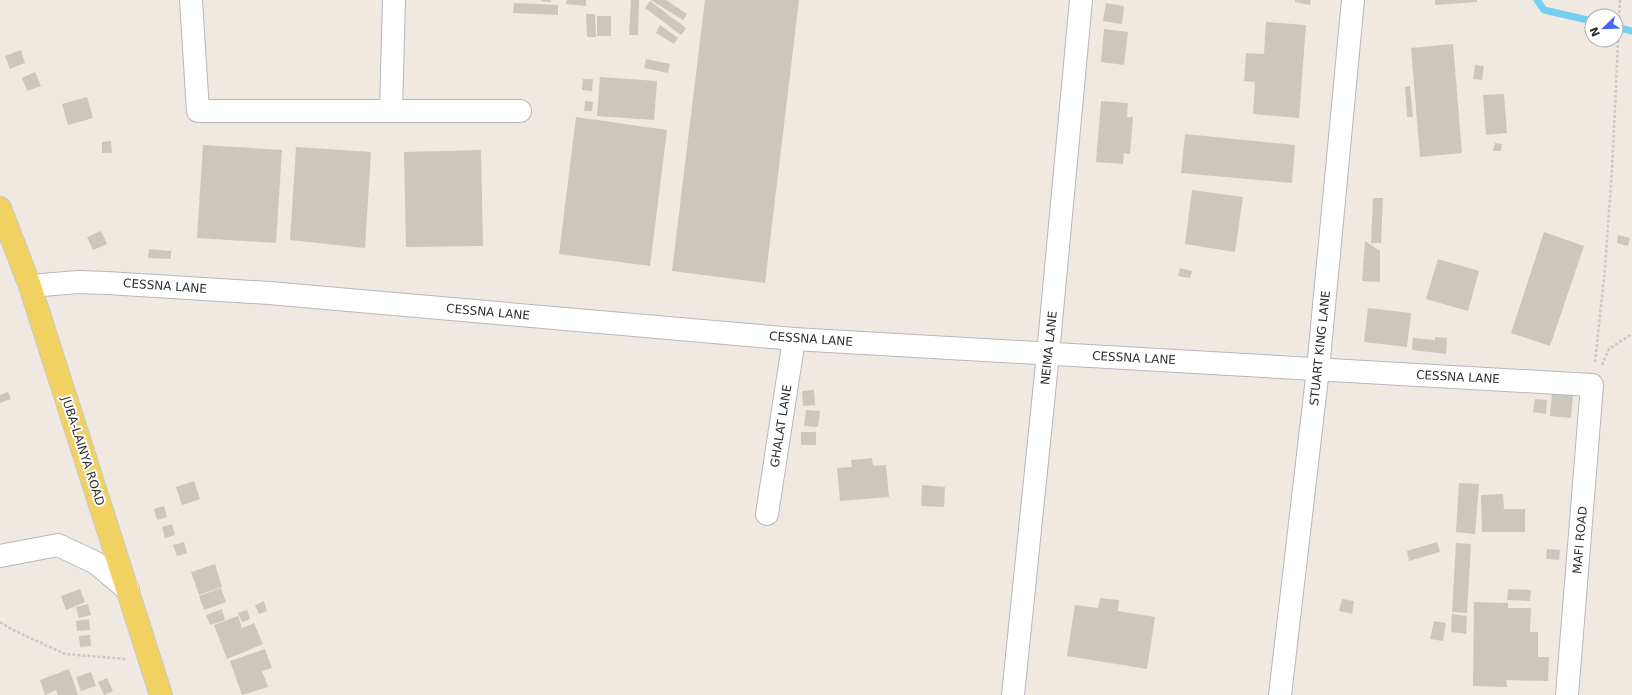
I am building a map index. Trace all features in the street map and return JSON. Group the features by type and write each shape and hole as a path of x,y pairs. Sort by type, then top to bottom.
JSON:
{"main road":[{"name":"JUBA-LAINYA ROAD","path":"0,208 30,286 161,695"}],"street":[{"path":"191,0 198,111 520,111"},
{"path":"391,110 394,0"},
{"name":"NEIMA LANE","path":"1013,695 1048,354 1081,0"},
{"name":"STUART KING LANE","path":"1280,695 1318,369 1352,0"},
{"name":"CESSNA LANE","path":"30,286 78,282 269,293 794,338 1592,385"},
{"name":"GHALAT LANE","path":"768,514 794,338"},
{"name":"MAFI ROAD","path":"1567,695 1592,385"},
{"path":"0,556 58,545 96,563 128,590"}],"path":[{"path":"1592,385 1605,269 1612,170 1620,0"},
{"path":"1592,385 1609,349 1632,334"},
{"path":"0,622 13,630 65,654 127,660 152,668"}],"building":[{"path":"551,0 551,2 541,1"},
{"path":"567,0 586,0 586,6 566,4"},
{"path":"631,0 639,0 638,35 629,35"},
{"path":"651,0 666,0 687,14 683,20"},
{"path":"705,0 799,0 765,283 672,271"},
{"path":"1295,0 1311,0 1310,5 1295,2"},
{"path":"1435,0 1477,0 1477,2 1435,5"},
{"path":"650,1 686,28 681,35 645,8"},
{"path":"514,3 558,5 558,15 513,13"},
{"path":"1106,3 1124,6 1122,24 1103,21"},
{"path":"586,14 595,14 596,37 587,37"},
{"path":"597,16 611,16 611,36 597,36"},
{"path":"1266,22 1306,25 1299,118 1253,114 1255,82 1244,81 1246,53 1264,54"},
{"path":"660,25 678,38 674,44 656,33"},
{"path":"1104,29 1128,32 1124,65 1101,62"},
{"path":"1453,44 1462,153 1420,157 1411,48"},
{"path":"21,50 25,63 10,69 5,56"},
{"path":"646,59 670,64 668,73 644,68"},
{"path":"1475,65 1484,66 1482,80 1473,79"},
{"path":"35,72 41,86 27,91 22,78"},
{"path":"600,77 657,81 654,120 597,116"},
{"path":"583,79 593,79 592,91 582,90"},
{"path":"1410,86 1413,117 1407,117 1405,87"},
{"path":"1504,94 1507,133 1486,135 1483,95"},
{"path":"87,97 93,118 68,125 62,104"},
{"path":"585,101 593,102 592,111 584,111"},
{"path":"1101,101 1128,103 1127,117 1133,117 1130,154 1124,153 1123,164 1096,162"},
{"path":"576,117 667,130 650,266 559,254"},
{"path":"1185,134 1295,145 1292,183 1181,173"},
{"path":"111,141 112,153 102,153 102,142"},
{"path":"1495,143 1502,144 1501,151 1493,151"},
{"path":"203,145 282,150 276,243 197,238"},
{"path":"296,147 371,152 365,248 290,240"},
{"path":"481,150 483,246 406,247 404,152"},
{"path":"1192,190 1243,197 1235,252 1185,244"},
{"path":"1373,198 1383,198 1381,243 1371,243"},
{"path":"101,231 107,244 93,250 87,237"},
{"path":"1544,232 1584,246 1550,346 1511,333"},
{"path":"1618,235 1630,238 1628,246 1617,243"},
{"path":"1365,241 1380,251 1380,282 1362,281"},
{"path":"149,249 171,251 171,259 148,258"},
{"path":"1438,259 1479,271 1468,311 1426,299"},
{"path":"1180,268 1192,271 1190,278 1178,276"},
{"path":"1368,308 1411,313 1407,347 1364,342"},
{"path":"1435,337 1447,338 1446,354 1412,350 1413,338 1435,340"},
{"path":"814,390 815,405 803,406 802,391"},
{"path":"8,392 11,399 0,403 0,395"},
{"path":"1552,393 1573,395 1571,418 1550,416"},
{"path":"1535,399 1547,400 1546,414 1533,412"},
{"path":"806,410 820,411 818,427 804,426"},
{"path":"801,432 816,432 816,445 801,445"},
{"path":"872,458 873,466 886,465 889,497 840,501 837,468 852,467 851,460"},
{"path":"194,481 200,499 182,505 176,487"},
{"path":"1459,483 1479,484 1475,534 1456,532"},
{"path":"922,485 945,487 944,507 921,506"},
{"path":"1503,494 1504,509 1525,509 1525,532 1482,532 1481,495"},
{"path":"164,506 167,517 157,520 154,509"},
{"path":"172,524 175,535 165,538 162,527"},
{"path":"184,542 187,553 177,556 173,545"},
{"path":"1437,542 1440,552 1409,561 1407,551"},
{"path":"1456,543 1471,544 1467,613 1452,612"},
{"path":"1547,549 1560,550 1559,560 1546,559"},
{"path":"215,564 222,587 199,595 191,572"},
{"path":"221,588 226,602 204,610 199,596"},
{"path":"80,589 85,602 66,610 61,596"},
{"path":"1508,589 1531,590 1530,601 1507,600"},
{"path":"1100,598 1119,600 1118,611 1155,617 1147,669 1067,656 1075,605 1098,608"},
{"path":"1342,599 1354,601 1352,614 1339,611"},
{"path":"264,601 267,611 259,614 255,605"},
{"path":"1474,602 1508,603 1508,608 1531,608 1530,632 1538,632 1538,657 1549,657 1548,681 1506,680 1507,687 1473,686"},
{"path":"88,604 91,615 79,618 76,607"},
{"path":"222,609 225,620 210,625 206,615"},
{"path":"247,610 250,619 242,622 238,613"},
{"path":"1452,614 1467,616 1466,634 1451,632"},
{"path":"238,616 242,628 254,623 263,644 227,659 214,625"},
{"path":"89,619 90,630 77,631 76,621"},
{"path":"1434,621 1446,623 1443,641 1430,639"},
{"path":"90,635 91,646 80,647 79,636"},
{"path":"265,649 272,668 262,671 268,687 242,695 230,661"},
{"path":"69,669 78,695 58,695 56,690 45,695 40,680"},
{"path":"91,672 96,686 81,691 76,677"},
{"path":"107,678 113,691 104,695 98,682"}],"waterway":[{"path":"1537,0 1544,10 1584,19"},
{"path":"1624,29 1632,31"}]}
